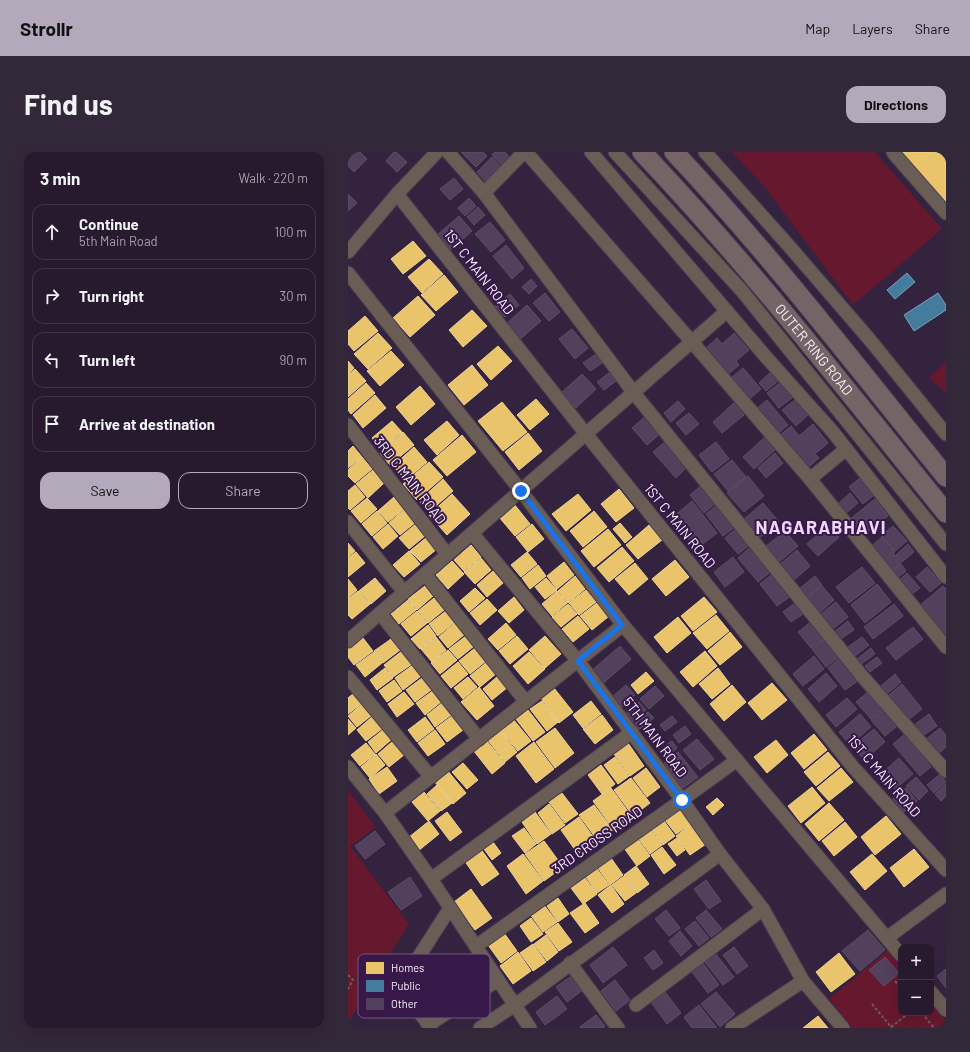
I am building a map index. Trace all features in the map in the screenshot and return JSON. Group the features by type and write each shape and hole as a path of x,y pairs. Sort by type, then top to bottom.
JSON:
{"highway":[{"name":"OUTER RING ROAD","path":"642,152 756,280 813,348 946,513"},
{"name":"OUTER RING ROAD","path":"674,152 775,265 946,477"}],"street":[{"path":"348,252 397,194 437,152"},
{"path":"448,152 484,193 634,393 862,676 946,771"},
{"path":"484,193 525,152 810,479 946,647"},
{"path":"591,152 727,312 833,432 946,576"},
{"path":"615,152 742,291 946,544"},
{"path":"705,152 870,340 946,434"},
{"path":"893,152 946,213"},
{"name":"1ST C MAIN ROAD","path":"397,194 586,434 853,767 946,870"},
{"path":"348,274 521,491 622,625 898,951"},
{"path":"349,637 380,613 727,312"},
{"name":"3RD C MAIN ROAD","path":"348,425 448,554"},
{"path":"810,479 846,450"},
{"path":"348,522 404,592"},
{"name":"5TH MAIN ROAD","path":"472,533 578,661 632,732 720,854 763,908 803,981 842,1028"},
{"path":"425,574 526,702"},
{"path":"380,613 479,739"},
{"path":"384,814 622,625"},
{"path":"348,677 431,777"},
{"path":"431,879 632,732"},
{"name":"3RD CROSS ROAD","path":"476,946 737,760"},
{"path":"348,767 431,879 481,954"},
{"path":"480,1028 515,1005 720,854"},
{"path":"887,938 946,894"},
{"path":"420,954 450,908"},
{"path":"636,1005 763,908"},
{"path":"570,963 618,1028"},
{"path":"490,968 530,1028"},
{"path":"490,985 498,980"},
{"path":"732,1028 747,1024 803,981"},
{"path":"934,996 946,1010"},
{"path":"430,1026 440,1018"}],"path":[{"path":"348,975 353,980 348,990"},
{"path":"895,981 898,984"},
{"path":"872,1004 892,1028 906,1016"},
{"path":"924,1016 934,1028"}],"shaded area":[{"path":"732,152 875,152 942,229 853,305 763,185"},
{"path":"946,361 946,393 929,378"},
{"path":"348,790 376,827 350,846 409,924 390,954 358,954 358,1006 348,1023"},
{"path":"888,950 898,962 898,1016 934,1016 934,1007 946,1021 946,1028 853,1028 829,999"}],"building: Homes":[{"path":"899,152 939,152 946,160 946,209"},
{"path":"413,241 426,256 403,274 391,259"},
{"path":"429,259 443,274 422,293 408,277"},
{"path":"444,275 458,292 436,311 421,295"},
{"path":"418,296 435,315 410,337 393,318"},
{"path":"472,310 487,326 463,347 449,330"},
{"path":"365,316 378,331 354,351 348,344 348,331"},
{"path":"378,333 392,348 368,369 354,354"},
{"path":"498,346 512,361 491,380 477,364"},
{"path":"391,351 404,365 380,386 367,371"},
{"path":"348,361 354,368 348,374"},
{"path":"472,365 488,385 464,405 448,385"},
{"path":"355,369 366,381 348,397 348,375"},
{"path":"366,383 375,393 351,414 348,410 348,399"},
{"path":"420,386 435,404 411,425 396,407"},
{"path":"375,395 386,408 363,428 353,415"},
{"path":"536,399 549,414 530,430 517,415"},
{"path":"502,402 527,432 503,451 478,421"},
{"path":"392,421 402,432 382,450 372,438"},
{"path":"447,421 459,435 437,455 424,440"},
{"path":"403,432 414,445 390,465 380,453"},
{"path":"528,433 542,451 519,470 505,452"},
{"path":"462,435 476,452 447,476 433,460"},
{"path":"353,446 362,457 348,468 348,451"},
{"path":"414,447 427,462 406,480 393,466"},
{"path":"362,457 372,469 355,483 348,476 348,470"},
{"path":"429,462 443,477 417,500 403,484"},
{"path":"373,470 384,483 368,498 356,484"},
{"path":"443,479 453,491 429,512 419,501"},
{"path":"355,485 365,497 350,510 348,508 348,491"},
{"path":"619,489 634,508 616,522 601,504"},
{"path":"452,494 470,514 447,535 429,515"},
{"path":"578,494 591,510 566,531 552,514"},
{"path":"394,497 404,509 388,522 378,511"},
{"path":"367,498 377,509 361,523 351,511"},
{"path":"514,504 530,524 515,536 499,517"},
{"path":"405,509 416,522 400,535 389,523"},
{"path":"377,511 387,523 372,536 362,524"},
{"path":"594,511 607,527 583,547 570,531"},
{"path":"620,523 632,537 625,543 613,529"},
{"path":"388,524 398,536 383,549 373,537"},
{"path":"416,524 426,535 409,549 399,538"},
{"path":"532,524 544,539 528,552 516,537"},
{"path":"649,525 662,540 638,559 626,545"},
{"path":"608,529 621,545 594,567 581,551"},
{"path":"427,537 437,549 421,562 410,551"},
{"path":"348,543 355,551 348,557"},
{"path":"471,545 481,557 464,571 454,560"},
{"path":"622,547 634,561 609,582 597,568"},
{"path":"409,551 420,564 404,577 393,565"},
{"path":"356,552 365,563 348,577 348,558"},
{"path":"527,552 537,564 521,577 511,565"},
{"path":"481,558 491,570 475,584 464,572"},
{"path":"675,560 689,577 666,596 652,579"},
{"path":"452,561 464,574 448,589 436,575"},
{"path":"564,562 574,575 557,589 547,576"},
{"path":"635,563 648,579 629,595 615,579"},
{"path":"538,565 546,576 530,589 522,578"},
{"path":"493,571 503,583 487,597 477,585"},
{"path":"575,576 585,589 568,603 558,591"},
{"path":"375,578 386,591 371,604 359,591"},
{"path":"546,578 557,590 545,599 535,587"},
{"path":"348,579 357,590 348,598"},
{"path":"425,586 433,596 417,610 408,599"},
{"path":"475,588 485,598 469,612 460,601"},
{"path":"586,590 596,602 579,615 569,603"},
{"path":"358,591 370,604 352,619 348,615 348,599"},
{"path":"557,591 567,603 552,616 542,604"},
{"path":"514,597 524,610 509,623 498,611"},
{"path":"704,597 717,612 693,631 681,616"},
{"path":"434,598 444,610 428,623 418,611"},
{"path":"487,599 497,610 480,625 470,613"},
{"path":"408,600 416,610 399,624 391,614"},
{"path":"597,603 608,617 592,630 580,616"},
{"path":"568,604 577,614 561,627 552,617"},
{"path":"417,611 427,623 411,636 401,624"},
{"path":"446,611 455,622 438,636 429,624"},
{"path":"716,615 729,631 707,649 693,633"},
{"path":"578,616 589,629 573,642 562,629"},
{"path":"678,617 691,633 667,653 654,637"},
{"path":"455,623 465,634 448,648 439,637"},
{"path":"506,623 516,635 498,650 488,639"},
{"path":"428,625 436,636 420,649 411,639"},
{"path":"730,632 742,647 720,665 708,651"},
{"path":"466,636 474,646 458,659 449,649"},
{"path":"517,636 528,649 510,664 499,651"},
{"path":"545,636 561,654 545,668 529,650"},
{"path":"436,637 446,650 432,662 421,649"},
{"path":"363,638 373,651 354,665 348,657 348,649"},
{"path":"391,639 400,650 383,663 374,651"},
{"path":"475,648 486,661 470,674 459,661"},
{"path":"448,650 457,660 440,674 431,663"},
{"path":"402,651 412,664 393,677 384,665"},
{"path":"705,651 717,666 693,687 680,672"},
{"path":"374,652 382,663 365,677 356,665"},
{"path":"529,652 545,669 528,684 513,666"},
{"path":"458,662 468,674 451,688 441,676"},
{"path":"487,662 497,673 480,687 470,676"},
{"path":"413,665 421,676 403,690 395,678"},
{"path":"385,668 393,678 377,690 370,680"},
{"path":"718,668 730,684 712,699 699,684"},
{"path":"646,672 654,681 638,694 631,685"},
{"path":"498,676 508,687 492,700 483,689"},
{"path":"468,677 477,687 463,699 454,688"},
{"path":"422,678 431,690 415,702 406,690"},
{"path":"394,680 402,691 387,702 379,691"},
{"path":"772,683 787,700 762,720 748,703"},
{"path":"732,685 746,702 724,721 710,704"},
{"path":"479,687 494,706 477,720 461,702"},
{"path":"554,688 573,712 559,723 541,698"},
{"path":"434,690 442,701 425,715 416,703"},
{"path":"404,692 414,704 397,717 388,704"},
{"path":"354,693 362,703 348,714 348,698"},
{"path":"542,701 558,722 547,731 530,709"},
{"path":"591,701 601,714 583,728 573,715"},
{"path":"363,703 372,715 357,727 348,716"},
{"path":"442,703 451,715 435,727 427,715"},
{"path":"528,710 545,732 533,741 516,719"},
{"path":"602,715 613,730 595,744 583,729"},
{"path":"373,716 383,728 366,741 357,730"},
{"path":"452,716 463,730 447,742 436,728"},
{"path":"425,717 434,729 417,742 408,730"},
{"path":"348,719 356,728 348,735"},
{"path":"513,719 531,741 518,751 500,730"},
{"path":"555,728 574,753 555,768 536,742"},
{"path":"384,729 392,739 376,753 368,742"},
{"path":"499,729 517,752 505,762 487,739"},
{"path":"435,730 445,744 428,756 418,743"},
{"path":"814,734 827,750 804,769 791,753"},
{"path":"486,740 505,763 492,774 473,750"},
{"path":"776,740 788,755 767,773 754,757"},
{"path":"393,741 404,755 389,767 378,754"},
{"path":"534,742 554,769 536,783 516,756"},
{"path":"366,743 375,754 360,766 351,755"},
{"path":"628,743 644,766 630,776 614,754"},
{"path":"828,752 840,766 816,786 804,772"},
{"path":"376,754 385,765 370,778 361,767"},
{"path":"615,757 629,776 618,784 604,765"},
{"path":"463,763 478,780 467,789 452,772"},
{"path":"601,765 615,784 602,794 588,775"},
{"path":"387,767 397,781 379,794 369,779"},
{"path":"646,768 660,787 647,797 633,778"},
{"path":"841,768 853,782 829,801 817,788"},
{"path":"447,770 466,793 453,804 434,781"},
{"path":"631,778 650,803 633,816 614,790"},
{"path":"437,785 452,803 441,811 427,794"},
{"path":"812,787 825,803 801,823 788,806"},
{"path":"611,788 632,817 614,830 593,801"},
{"path":"424,792 440,811 428,821 412,802"},
{"path":"562,793 578,814 565,823 549,802"},
{"path":"717,798 724,805 713,815 706,807"},
{"path":"829,803 844,820 819,841 805,824"},
{"path":"549,804 565,825 552,834 538,813"},
{"path":"594,805 613,830 598,841 579,815"},
{"path":"680,809 691,824 676,834 665,820"},
{"path":"447,812 462,832 450,841 435,821"},
{"path":"535,812 551,834 537,844 522,822"},
{"path":"886,816 901,834 875,855 861,837"},
{"path":"579,817 596,841 578,854 561,830"},
{"path":"429,821 439,834 418,851 408,838"},
{"path":"664,821 675,836 663,845 652,830"},
{"path":"845,822 857,837 834,856 822,841"},
{"path":"691,824 706,844 690,855 676,836"},
{"path":"524,828 536,844 525,853 512,836"},
{"path":"651,830 662,845 650,854 639,839"},
{"path":"637,838 650,856 637,866 624,848"},
{"path":"677,838 685,850 677,856 668,844"},
{"path":"544,841 563,867 544,881 525,854"},
{"path":"493,842 501,853 492,860 484,849"},
{"path":"662,847 676,865 664,874 651,855"},
{"path":"480,848 499,874 482,886 464,860"},
{"path":"914,849 929,867 904,887 890,868"},
{"path":"523,854 543,881 526,894 507,866"},
{"path":"872,854 887,871 865,890 850,872"},
{"path":"611,858 623,875 610,885 598,868"},
{"path":"636,866 649,884 637,893 624,875"},
{"path":"597,869 609,885 597,893 586,877"},
{"path":"624,876 636,893 625,901 612,885"},
{"path":"585,878 597,894 583,904 571,888"},
{"path":"611,885 624,904 612,913 598,895"},
{"path":"471,889 492,918 475,930 454,902"},
{"path":"558,898 569,914 558,922 547,906"},
{"path":"585,903 599,923 585,933 570,913"},
{"path":"544,905 557,922 543,932 530,914"},
{"path":"531,918 543,934 531,942 520,926"},
{"path":"558,923 572,942 559,951 545,932"},
{"path":"504,933 517,951 501,963 488,945"},
{"path":"546,935 558,952 547,961 534,944"},
{"path":"533,944 546,962 533,971 520,953"},
{"path":"518,952 531,971 513,984 500,966"},
{"path":"839,953 855,974 831,992 816,972"},
{"path":"818,1016 828,1028 803,1028"}],"building: Public":[{"path":"907,273 915,282 895,299 887,290"},
{"path":"938,293 946,305 946,310 914,331 904,315"}],"building: Other":[{"path":"348,152 360,152 367,159 354,172 348,166"},
{"path":"394,152 396,152 407,162 397,172 386,161"},
{"path":"461,152 483,152 487,156 476,167"},
{"path":"495,152 505,152 511,159 503,167 492,155"},
{"path":"492,157 502,169 487,183 477,172"},
{"path":"454,178 463,189 450,200 440,189"},
{"path":"348,194 357,203 348,211"},
{"path":"469,198 476,206 465,216 458,208"},
{"path":"478,207 485,215 474,225 467,217"},
{"path":"459,216 472,231 449,251 436,236"},
{"path":"490,222 505,240 491,252 475,234"},
{"path":"506,245 524,268 512,279 493,256"},
{"path":"531,279 537,286 529,294 522,287"},
{"path":"545,293 560,312 549,321 533,303"},
{"path":"510,294 519,305 505,317 495,306"},
{"path":"527,305 541,321 518,341 505,325"},
{"path":"572,329 588,348 575,359 559,339"},
{"path":"734,333 749,350 736,361 739,365 727,375 704,350 717,338 722,344"},
{"path":"596,354 602,363 590,371 583,363"},
{"path":"743,368 761,389 748,400 730,379"},
{"path":"771,372 778,381 766,391 759,383"},
{"path":"609,373 616,381 604,390 597,382"},
{"path":"582,374 596,389 576,408 561,393"},
{"path":"781,382 793,397 779,408 767,393"},
{"path":"767,400 788,425 775,436 754,411"},
{"path":"795,400 808,415 796,426 782,410"},
{"path":"678,401 685,409 671,422 664,413"},
{"path":"734,403 744,415 722,433 713,422"},
{"path":"689,413 699,424 686,435 676,423"},
{"path":"646,416 661,433 647,445 632,428"},
{"path":"813,424 828,443 815,454 819,458 805,470 778,437 791,426 799,436"},
{"path":"765,437 776,449 754,469 743,457"},
{"path":"666,441 688,466 676,478 653,452"},
{"path":"716,442 729,459 712,472 699,455"},
{"path":"775,453 783,463 766,478 758,468"},
{"path":"732,460 746,477 728,491 714,474"},
{"path":"748,476 764,496 744,512 727,493"},
{"path":"860,478 874,495 863,504 849,487"},
{"path":"703,484 717,502 704,513 690,495"},
{"path":"850,493 858,503 845,514 837,505"},
{"path":"875,499 888,516 862,536 849,520"},
{"path":"692,501 717,533 696,549 672,518"},
{"path":"763,503 779,522 759,538 743,520"},
{"path":"718,504 736,526 723,536 706,514"},
{"path":"829,525 839,537 818,556 807,544"},
{"path":"893,526 907,541 895,551 881,536"},
{"path":"738,527 751,544 738,554 725,538"},
{"path":"785,531 798,546 778,563 765,547"},
{"path":"882,537 895,552 881,564 869,548"},
{"path":"908,544 914,552 902,562 896,555"},
{"path":"753,545 773,570 758,582 738,558"},
{"path":"797,550 810,566 793,581 779,565"},
{"path":"894,554 901,563 889,573 882,565"},
{"path":"733,557 744,572 725,587 714,572"},
{"path":"901,564 906,571 895,580 889,573"},
{"path":"862,567 875,583 849,603 836,587"},
{"path":"927,567 941,583 930,592 916,577"},
{"path":"775,572 792,595 777,606 760,584"},
{"path":"907,573 920,588 908,597 896,583"},
{"path":"815,576 822,585 806,598 799,589"},
{"path":"877,584 891,602 865,623 851,605"},
{"path":"822,586 834,600 818,614 806,599"},
{"path":"943,586 946,589 946,638 918,607"},
{"path":"836,602 848,617 829,632 817,617"},
{"path":"795,603 803,614 791,622 783,612"},
{"path":"894,604 903,616 873,639 864,627"},
{"path":"812,621 825,638 811,648 798,632"},
{"path":"848,621 854,630 839,640 834,632"},
{"path":"913,627 923,639 896,660 886,648"},
{"path":"862,637 869,645 855,656 848,647"},
{"path":"826,638 840,656 826,667 812,649"},
{"path":"620,646 631,659 600,686 589,673"},
{"path":"871,648 875,654 861,664 857,659"},
{"path":"814,656 824,669 803,686 793,674"},
{"path":"841,657 859,680 845,690 828,668"},
{"path":"877,657 882,663 870,672 865,666"},
{"path":"826,673 837,686 819,702 808,689"},
{"path":"895,674 901,682 887,694 881,686"},
{"path":"902,684 922,709 908,720 888,696"},
{"path":"626,685 635,695 622,707 613,696"},
{"path":"655,686 664,696 649,709 640,699"},
{"path":"868,692 883,709 871,719 856,702"},
{"path":"847,698 857,709 836,727 826,715"},
{"path":"639,702 646,710 632,722 625,714"},
{"path":"884,710 897,726 885,736 871,720"},
{"path":"648,712 654,718 640,729 635,723"},
{"path":"860,714 871,727 850,745 839,732"},
{"path":"929,714 937,726 918,739 910,728"},
{"path":"672,716 677,722 665,731 660,725"},
{"path":"685,726 691,734 679,743 673,735"},
{"path":"940,728 946,735 946,747 937,755 925,740"},
{"path":"874,729 885,742 864,760 853,746"},
{"path":"905,734 931,767 920,776 893,744"},
{"path":"697,739 714,759 700,770 683,750"},
{"path":"672,741 677,748 665,757 660,750"},
{"path":"678,752 698,777 683,788 664,763"},
{"path":"899,758 913,774 895,789 881,774"},
{"path":"940,774 946,782 934,793 927,785"},
{"path":"916,777 928,791 919,800 906,786"},
{"path":"946,784 946,796 941,801 935,794"},
{"path":"906,788 917,801 904,812 893,799"},
{"path":"375,831 385,844 365,859 355,846"},
{"path":"410,877 422,896 401,910 388,892"},
{"path":"706,880 721,901 709,909 694,889"},
{"path":"666,910 680,928 669,936 655,919"},
{"path":"706,910 722,929 711,937 696,918"},
{"path":"695,921 709,938 699,946 685,929"},
{"path":"868,930 885,950 860,971 842,951"},
{"path":"680,931 692,946 681,956 669,941"},
{"path":"613,947 627,965 603,983 590,965"},
{"path":"734,947 748,966 737,974 723,955"},
{"path":"654,950 663,963 653,970 644,958"},
{"path":"715,953 734,977 723,985 705,962"},
{"path":"885,957 898,972 898,974 884,986 869,970"},
{"path":"700,959 719,985 708,993 689,968"},
{"path":"946,969 946,988 937,976"},
{"path":"573,975 584,989 567,1002 556,987"},
{"path":"615,980 630,1000 616,1011 601,991"},
{"path":"665,992 681,1013 667,1024 651,1002"},
{"path":"716,992 735,1014 720,1027 701,1004"},
{"path":"557,996 567,1009 545,1025 536,1012"},
{"path":"699,1005 717,1028 692,1028 684,1017"},
{"path":"596,1015 605,1026 603,1028 580,1027"}],"district":[{"name":"NAGARABHAVI","path":"821,528"}],"route":[{"path":"521,491 622,625 578,661 682,800"}]}
